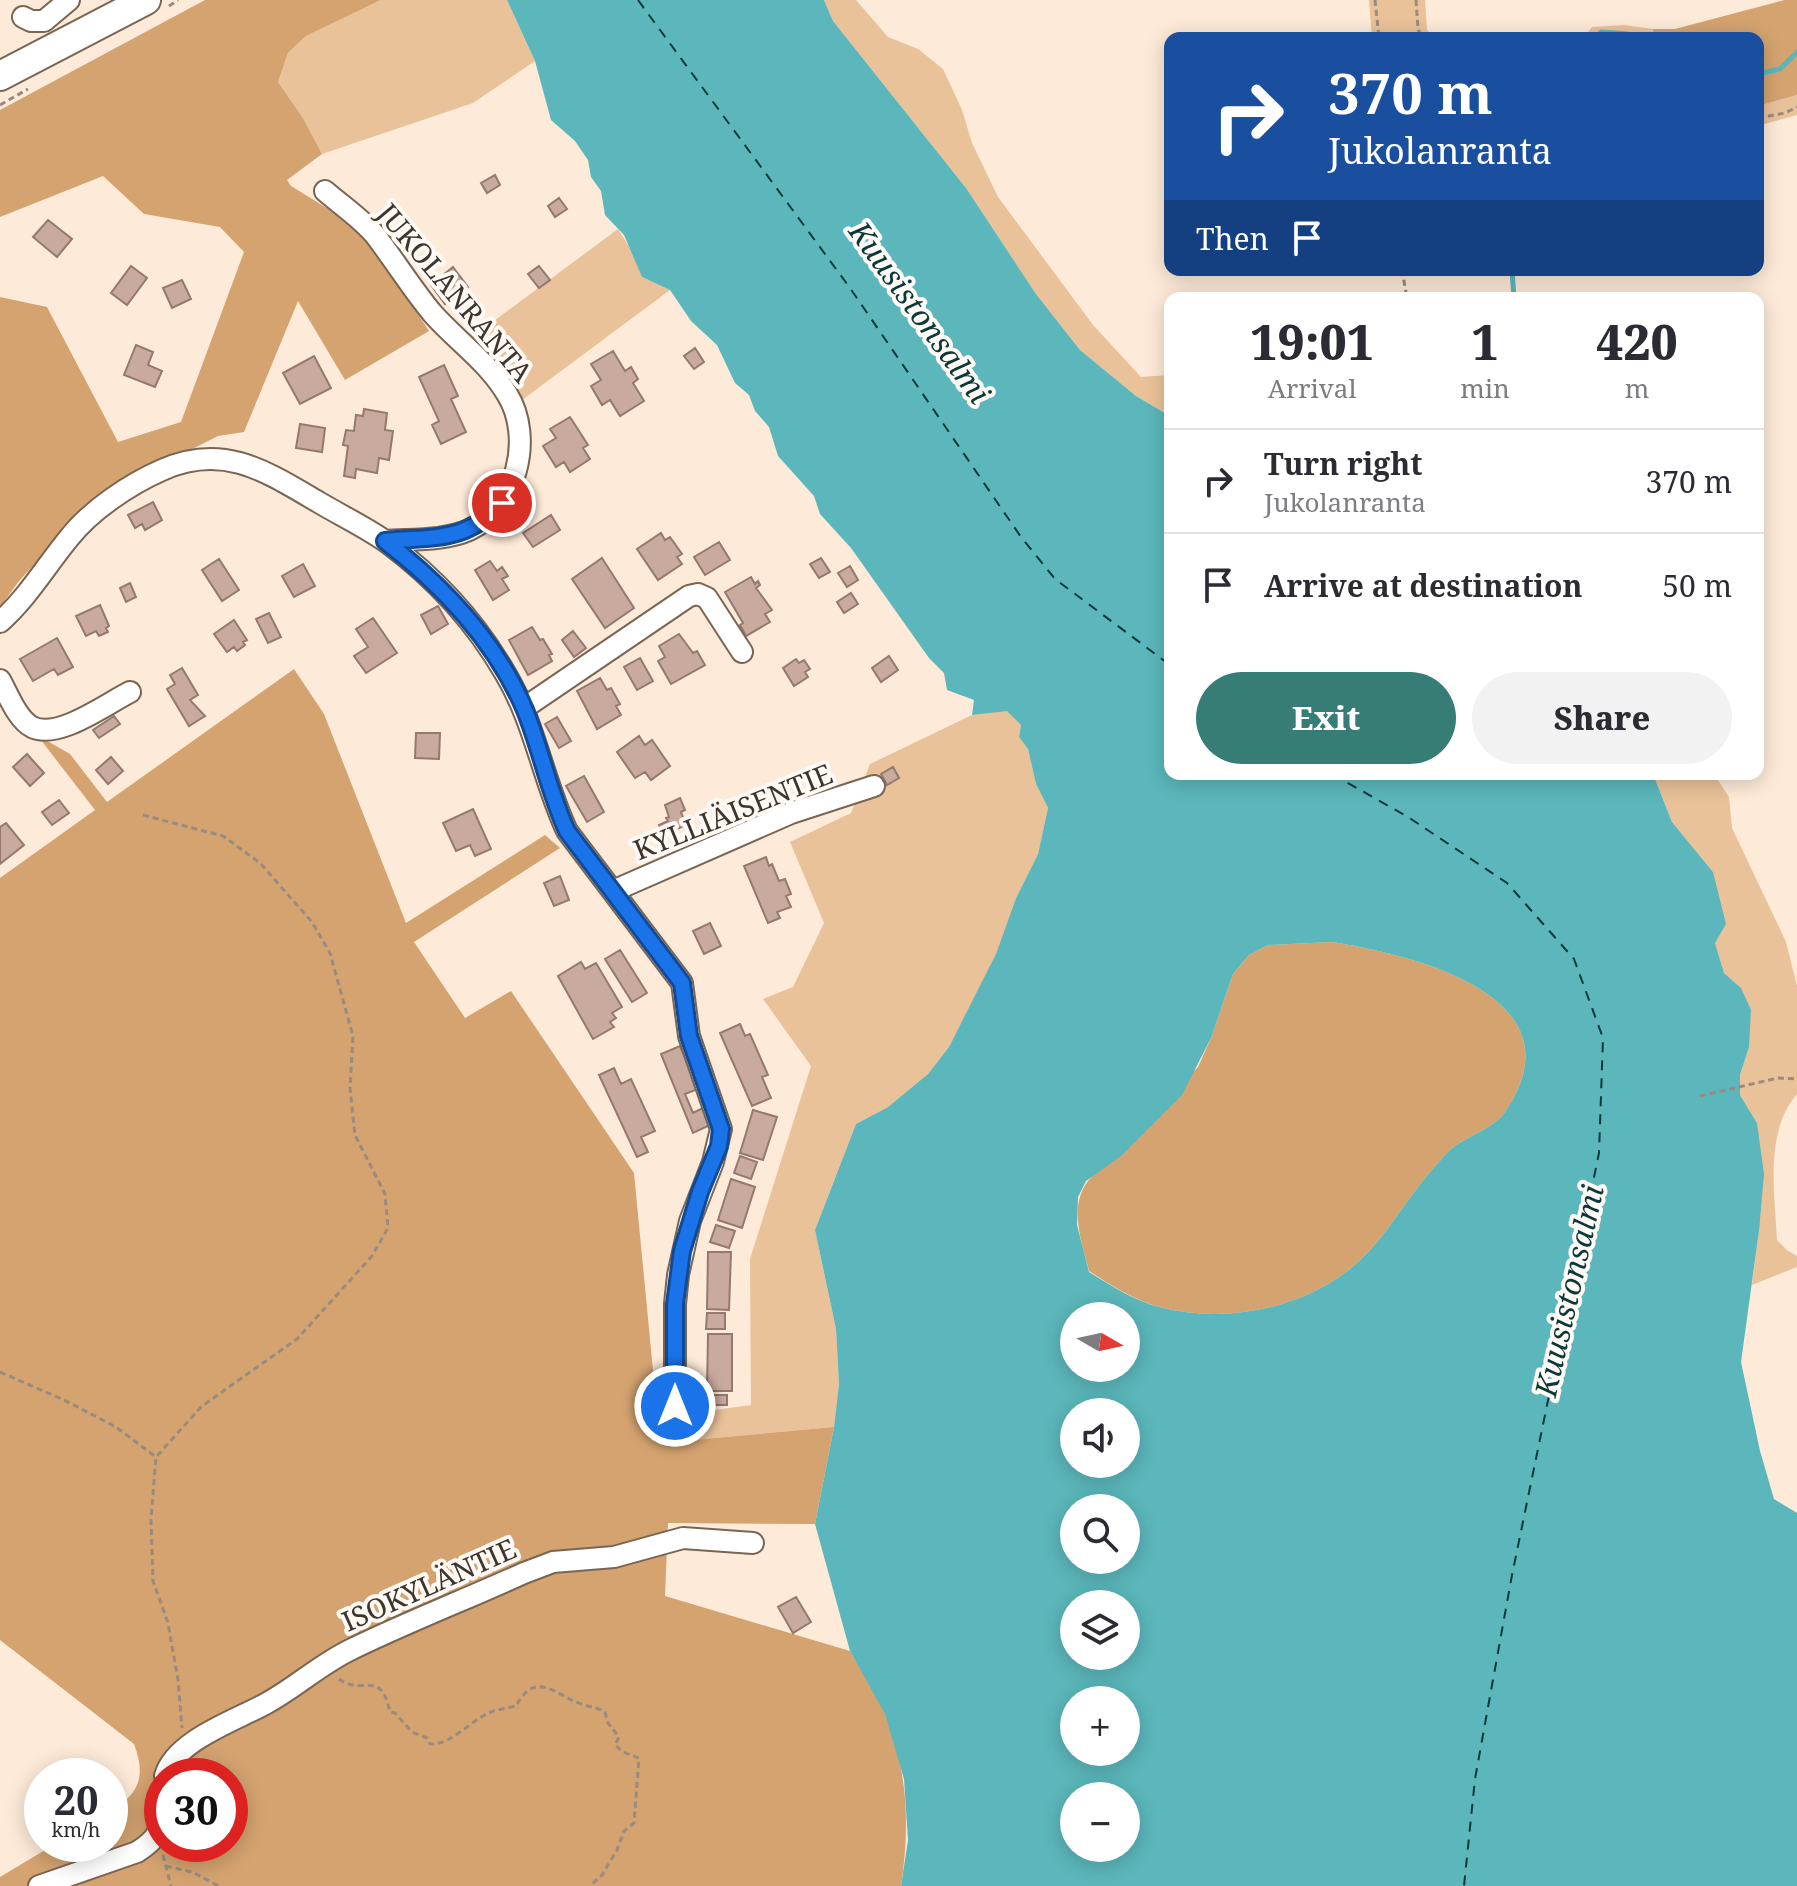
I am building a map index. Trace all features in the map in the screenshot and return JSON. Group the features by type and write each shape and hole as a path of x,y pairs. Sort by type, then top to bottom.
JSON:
{"main road":[{"path":"0,76 146,0"}],"street":[{"path":"23,17 31,21 44,21 69,0"},
{"name":"JUKOLANRANTA","path":"325,191 373,233 431,312 494,376 509,395 519,421 519,452 514,478 502,503 486,520 467,531 454,534 385,541"},
{"name":"KYLLIÄISENTIE","path":"0,622 27,596 70,536 90,517 137,483 163,469 190,460 215,459 241,461 267,471 385,541 411,561 456,605 505,672 524,708 567,831 682,983 689,1036 721,1129 719,1146 700,1192 682,1251 675,1304 675,1406"},
{"path":"524,708 689,596 698,594 707,598 742,652"},
{"path":"0,680 22,717 31,726 46,731 62,728 130,692"},
{"name":"KYLLIÄISENTIE","path":"613,891 791,813 874,786"},
{"name":"ISOKYLÄNTIE","path":"177,1758 217,1727 286,1692 348,1651 553,1562 614,1557 683,1538 753,1543"},
{"path":"39,1886 137,1852 144,1846"}],"path":[{"path":"1375,0 1378,32"},
{"path":"1416,0 1419,32"},
{"path":"1764,117 1797,107"},
{"path":"143,815 223,836 260,863 312,922 330,953 353,1036 350,1088 355,1135 385,1194 388,1228 372,1256 297,1339 202,1406 156,1457 151,1519 153,1581 168,1623 183,1732 189,1747"},
{"path":"1700,1096 1778,1078 1797,1079"},
{"path":"0,1372 116,1427 156,1457"},
{"path":"323,1667 351,1686 371,1684 378,1688 387,1700 391,1713 395,1713 412,1732 427,1738 430,1744 443,1743 465,1725 492,1711 516,1706 530,1689 551,1687 573,1700 605,1712 608,1723 619,1737 615,1745 639,1758 635,1819 621,1837 602,1875 590,1886"},
{"path":"165,1862 171,1886"},
{"path":"166,1866 192,1872 219,1886"}],"shaded area":[{"path":"205,0 381,0 306,36 288,53 278,82 303,118 322,154 287,180 291,186 351,223 373,245 429,331 345,380 298,301 244,432 218,436 96,498 19,581 0,607 0,297 47,307 118,442 181,422 244,252 220,227 144,214 103,176 0,217 0,110"},
{"path":"381,0 507,0 535,61 473,103 322,154 303,118 278,82 288,53 306,36"},
{"path":"824,0 856,0 888,37 918,49 943,69 962,110 972,143 998,197 1093,325 1141,377 1164,375 1164,412 1136,396 1080,350 1036,294 966,188 833,21"},
{"path":"1369,0 1425,0 1429,32 1372,32"},
{"path":"1785,0 1797,0 1797,95 1764,104 1764,32 1653,32 1653,29 1675,29"},
{"path":"1624,25 1653,29 1653,32 1588,32 1592,27"},
{"path":"1797,95 1797,115 1764,124 1764,104"},
{"path":"618,229 636,258 642,277 670,290 522,400 496,360 471,338"},
{"path":"294,669 324,714 406,923 545,835 560,848 414,942 465,1018 511,991 634,1173 660,1443 834,1427 815,1524 668,1523 665,1596 850,1651 882,1707 899,1758 906,1821 901,1886 0,1886 0,1877 25,1862 128,1862 128,1798 140,1775 134,1744 0,1640 0,878 95,810 37,735 70,754 107,802"},
{"path":"1007,710 1021,725 1019,737 1028,749 1036,784 1048,808 1038,854 1016,898 996,955 949,1047 928,1074 888,1107 856,1124 815,1230 836,1329 839,1384 834,1427 660,1443 657,1418 751,1405 750,1259 811,1066 763,999 793,987 824,923 790,842 851,813 870,764 972,715"},
{"path":"1655,780 1718,780 1729,797 1732,828 1786,942 1797,986 1797,1094 1780,1126 1774,1184 1777,1240 1797,1256 1797,1267 1752,1285 1759,1231 1757,1123 1740,1095 1740,1075 1749,1047 1741,988 1724,973 1715,943 1713,872 1672,822"},
{"path":"1332,942 1405,958 1444,971 1479,988 1507,1011 1523,1038 1524,1072 1505,1112 1494,1123 1450,1150 1420,1184 1380,1239 1350,1269 1327,1285 1301,1297 1245,1312 1187,1312 1141,1300 1089,1271 1079,1231 1081,1193 1088,1181 1198,1067 1233,974 1249,955 1268,945"}],"water":[{"name":"Kuusistonsalmi","path":"507,0 824,0 833,21 966,188 1036,294 1080,350 1136,396 1164,412 1164,780 1655,780 1672,822 1713,872 1726,924 1715,943 1724,973 1741,988 1751,1010 1749,1047 1740,1075 1740,1095 1757,1123 1764,1174 1741,1362 1774,1499 1797,1513 1797,1886 901,1886 908,1840 904,1779 885,1714 850,1651 815,1524 839,1384 836,1329 815,1230 856,1124 888,1107 928,1074 949,1047 996,954 1016,898 1038,854 1048,808 1036,784 1028,749 1019,737 1021,725 1007,711 972,715 974,700 947,690 944,673 929,658 851,548 820,514 814,496 778,456 769,427 755,411 749,395 735,383 717,345 691,321 670,290 642,277 624,235 605,215 601,191 591,177 588,160 575,141 551,120 535,61","holes":["1332,942 1366,948 1444,971 1479,988 1507,1011 1523,1038 1524,1072 1500,1118 1448,1151 1371,1249 1350,1269 1327,1285 1301,1297 1245,1312 1187,1312 1150,1304 1089,1272 1077,1225 1078,1197 1086,1181 1121,1156 1182,1095 1211,1038 1233,974 1249,955 1268,945"]}],"building":[{"path":"495,175 500,185 487,193 481,183"},
{"path":"559,198 567,209 555,217 548,206"},
{"path":"48,220 72,239 57,257 33,237"},
{"path":"131,266 147,278 127,305 111,293"},
{"path":"539,266 550,280 539,288 528,274"},
{"path":"453,267 468,287 445,304 431,285"},
{"path":"182,280 191,299 172,308 163,288"},
{"path":"136,345 153,352 148,365 162,371 155,387 124,375"},
{"path":"695,348 704,362 694,369 684,356"},
{"path":"613,351 625,371 631,367 638,379 633,383 644,401 620,416 610,400 602,405 591,386 601,380 591,364"},
{"path":"314,356 331,388 300,404 283,373"},
{"path":"444,365 458,396 451,399 466,432 441,444 432,425 439,421 419,377"},
{"path":"364,409 387,413 385,430 393,431 389,460 379,458 377,473 356,469 355,478 344,476 348,446 343,445 346,430 354,431 356,415 363,416"},
{"path":"570,417 588,445 583,448 590,459 570,472 564,462 556,467 543,446 556,438 550,429"},
{"path":"300,424 325,428 322,452 296,448"},
{"path":"153,502 162,520 145,530 142,524 135,528 128,515"},
{"path":"551,515 560,530 533,547 523,533"},
{"path":"661,533 665,540 670,537 682,554 677,557 682,564 658,580 637,549"},
{"path":"719,542 730,560 705,575 694,557"},
{"path":"602,558 634,608 605,628 572,579"},
{"path":"821,558 830,572 819,578 810,564"},
{"path":"219,559 239,590 222,601 202,570"},
{"path":"490,561 497,571 502,567 508,576 502,579 509,590 493,600 475,570"},
{"path":"303,564 315,586 294,597 282,576"},
{"path":"850,566 858,580 847,587 838,573"},
{"path":"751,577 755,584 758,581 760,585 756,588 772,610 765,614 770,622 746,636 740,625 743,623 725,592"},
{"path":"130,583 136,597 126,602 120,588"},
{"path":"851,593 858,604 844,613 837,602"},
{"path":"100,605 109,626 106,628 108,632 99,636 96,631 86,636 76,616"},
{"path":"438,606 448,624 431,634 421,615"},
{"path":"269,613 281,637 268,643 256,619"},
{"path":"373,618 397,653 366,673 354,656 368,647 356,629"},
{"path":"234,620 247,640 237,651 234,647 227,652 214,634"},
{"path":"532,627 552,654 549,655 552,661 528,675 509,640"},
{"path":"573,631 586,648 574,657 562,640"},
{"path":"679,634 693,653 697,651 705,665 671,684 658,661 665,657 659,646"},
{"path":"57,638 73,667 58,675 54,669 33,681 20,659"},
{"path":"889,656 898,670 881,682 872,668"},
{"path":"640,658 653,681 637,690 624,667"},
{"path":"796,659 799,663 804,660 810,669 805,672 808,677 794,686 783,668"},
{"path":"182,668 198,695 190,700 205,716 189,726 167,689 175,684 170,675"},
{"path":"600,678 607,690 611,688 620,704 616,706 621,715 597,729 577,691"},
{"path":"114,716 120,724 99,738 93,730"},
{"path":"557,717 571,741 559,748 545,724"},
{"path":"416,733 440,733 439,759 415,758"},
{"path":"639,736 645,745 652,740 670,766 651,780 645,772 635,778 617,752"},
{"path":"27,754 44,773 30,786 13,767"},
{"path":"111,757 123,771 108,784 96,770"},
{"path":"893,767 899,778 887,785 881,774"},
{"path":"584,776 604,812 587,822 566,786"},
{"path":"680,798 686,825 663,835 659,825 668,821 666,818 669,817 665,805"},
{"path":"59,800 69,813 52,825 42,812"},
{"path":"473,809 491,849 475,856 470,845 456,851 443,823"},
{"path":"6,823 24,845 0,864 0,827"},
{"path":"766,857 779,881 785,879 791,894 786,896 791,907 777,912 780,918 768,923 744,866"},
{"path":"560,876 569,900 554,906 544,883"},
{"path":"710,923 721,946 704,954 693,931"},
{"path":"620,950 647,993 632,1002 605,959"},
{"path":"581,962 585,969 596,963 622,1007 612,1013 616,1018 610,1022 614,1027 593,1039 558,976"},
{"path":"740,1024 745,1036 750,1034 768,1075 762,1077 771,1098 752,1106 720,1033"},
{"path":"680,1046 698,1089 685,1094 693,1113 703,1108 710,1125 693,1133 661,1054"},
{"path":"614,1068 621,1084 631,1079 655,1131 641,1137 648,1152 637,1157 599,1075"},
{"path":"753,1110 777,1117 763,1160 740,1153"},
{"path":"740,1156 757,1162 751,1179 734,1173"},
{"path":"731,1179 755,1187 742,1228 718,1220"},
{"path":"716,1225 735,1231 729,1248 710,1242"},
{"path":"708,1252 731,1252 729,1310 707,1309"},
{"path":"707,1313 725,1313 725,1329 706,1329"},
{"path":"708,1334 732,1334 732,1391 707,1391"},
{"path":"708,1395 727,1395 727,1405 708,1405"},
{"path":"796,1597 811,1622 793,1633 778,1607"}],"waterway":[{"path":"1764,73 1780,69 1797,52"},
{"path":"1512,276 1514,292"}],"ferry route":[{"path":"638,0 850,288 1021,537 1055,579 1164,661"},
{"path":"1343,780 1408,817 1507,883 1574,959 1603,1038 1599,1153 1512,1575 1475,1779 1464,1886"}],"route":[{"path":"502,503 486,520 467,531 440,537 385,541 411,561 456,605 505,672 524,708 567,831 682,983 693,1053 721,1129 719,1146 690,1221 678,1275 675,1406"}]}
